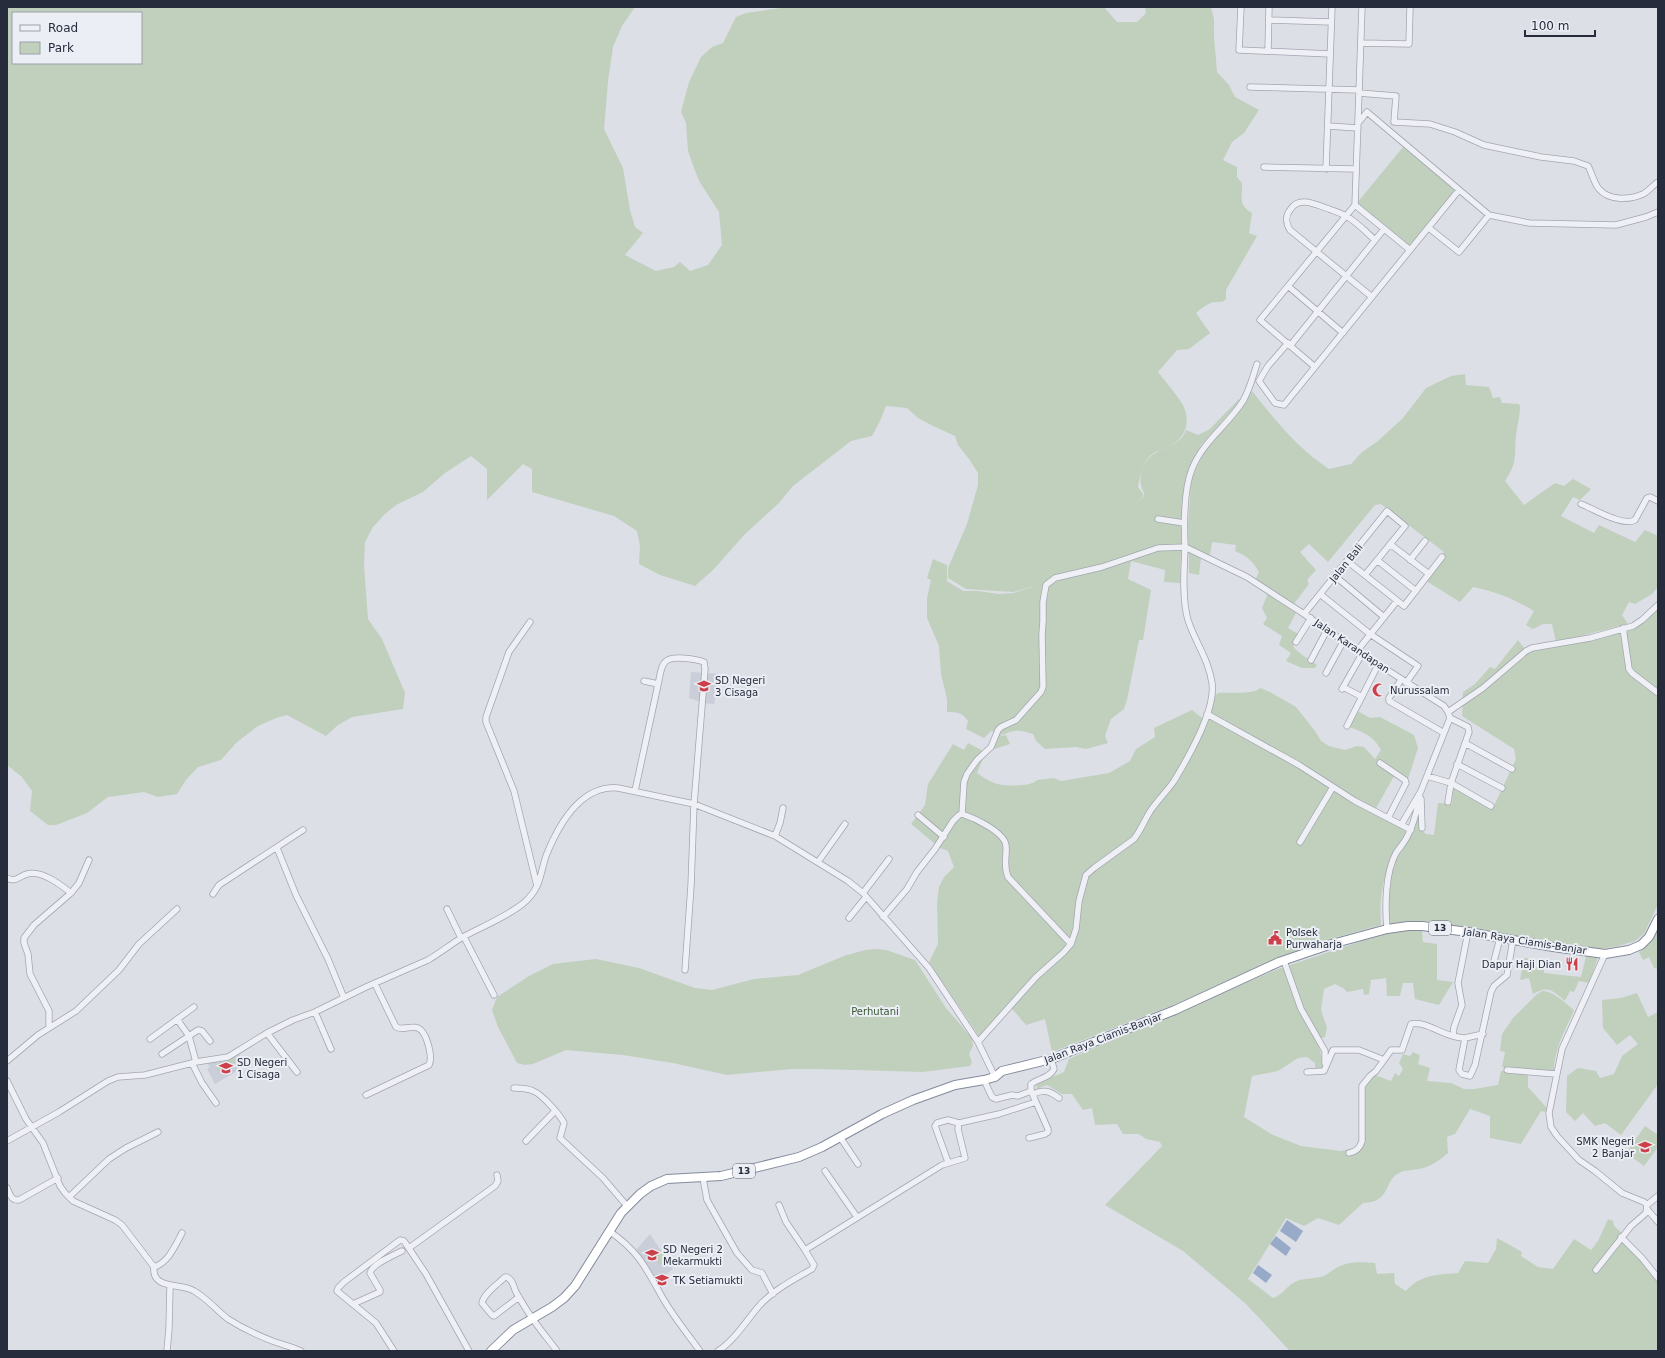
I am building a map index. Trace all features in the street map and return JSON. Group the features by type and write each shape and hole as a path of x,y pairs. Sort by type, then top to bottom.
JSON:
{"highway":[{"name":"Jalan Raya Ciamis-Banjar","path":"491,1351 513,1330 552,1307 570,1293 626,1206 651,1186 667,1179 703,1178 729,1175 785,1161 810,1152 882,1114 913,1100 955,1085 995,1077 1002,1071 1051,1059 1175,1010 1284,961 1332,944 1388,929 1416,926 1468,932 1605,954 1629,950 1641,945 1649,937 1658,919"}],"street":[{"path":"1241,7 1239,50 1330,54"},
{"path":"1268,52 1269,7"},
{"path":"1326,169 1332,7"},
{"path":"1315,367 1260,320 1355,205 1362,7"},
{"path":"1361,43 1409,44 1410,7"},
{"path":"1269,20 1331,22"},
{"path":"1250,87 1329,89 1396,96 1394,122 1430,124 1455,132 1484,145 1541,157 1574,161 1588,166 1599,189 1609,197 1619,198 1639,196 1646,193 1658,182"},
{"path":"1359,105 1489,215 1529,222 1616,225 1646,217 1658,212"},
{"path":"1358,126 1367,112"},
{"path":"1328,126 1358,126"},
{"path":"1264,167 1356,169"},
{"path":"1384,229 1318,311 1289,345 1268,366 1259,380 1259,383 1275,403 1284,405 1286,403 1460,190"},
{"path":"1372,297 1288,228 1286,218 1291,208 1296,204 1307,202 1346,215 1375,240"},
{"path":"1355,205 1410,250"},
{"path":"1429,228 1459,252 1489,215"},
{"path":"1288,286 1343,333"},
{"path":"978,1042 1036,977 1063,954 1071,944 1076,929 1079,901 1086,875 1134,839 1152,809 1174,780 1199,734 1213,696 1212,683 1207,661 1188,620 1185,595 1184,523 1189,479 1192,468 1204,447 1243,401 1249,389 1257,364"},
{"path":"1581,504 1624,521 1632,521 1638,516 1647,498 1658,501"},
{"name":"Jalan Bali","path":"1304,614 1387,511 1405,526 1390,544"},
{"path":"1158,519 1184,523"},
{"path":"1410,560 1425,541"},
{"path":"1365,575 1390,544 1428,574"},
{"path":"962,814 964,782 967,774 977,760 991,747 1001,726 1016,720 1041,692 1043,687 1042,635 1043,602 1046,585 1055,578 1123,561 1146,551 1158,548 1185,547"},
{"name":"Jalan Karandapan","path":"1185,547 1247,577 1311,618 1343,642 1403,682 1444,706 1448,712"},
{"path":"1347,561 1404,606 1442,558"},
{"path":"1377,560 1416,591"},
{"path":"1335,576 1384,617"},
{"path":"1320,594 1370,634 1418,666 1389,698 1390,702 1444,733"},
{"path":"1362,697 1342,688 1370,634 1397,601"},
{"path":"1388,929 1385,911 1392,863 1411,830 1421,791 1450,718 1448,712 1483,688 1526,650 1590,638 1633,626 1642,620 1658,604"},
{"path":"1296,642 1311,618"},
{"path":"530,622 509,652 486,717 486,722 514,791 537,886"},
{"path":"1623,628 1629,669 1658,693"},
{"path":"1310,660 1327,630"},
{"path":"1326,672 1343,642"},
{"path":"635,791 658,684 664,663 670,658 704,662 705,669 701,735 694,804 691,886 685,970"},
{"path":"1347,726 1378,665"},
{"path":"644,681 658,684"},
{"path":"1207,714 1298,765 1354,801 1411,830"},
{"path":"1448,802 1451,783 1469,732 1468,727 1450,718"},
{"path":"1465,743 1512,768"},
{"path":"1380,763 1405,780 1406,783 1388,818"},
{"path":"1458,764 1502,788"},
{"path":"1427,776 1451,783 1492,806"},
{"path":"7,1141 108,1081 118,1077 145,1075 194,1062 231,1056 267,1033 293,1020 315,1012 428,960 527,900 537,886 543,872 546,857 565,820 572,810 586,796 601,788 613,787 694,804 775,836 838,873 864,895 929,968 978,1042 995,1077"},
{"path":"1300,842 1333,788"},
{"path":"1401,825 1421,791"},
{"path":"1421,791 1422,828"},
{"path":"775,836 780,823 783,808"},
{"path":"884,917 904,894 917,872 944,837 953,822 959,815 962,814"},
{"path":"962,814 1002,836 1006,847 1005,869 1008,877 1071,944"},
{"path":"918,815 944,837"},
{"path":"818,862 845,824"},
{"path":"213,894 220,885 304,830"},
{"path":"278,848 296,895 328,959 344,998"},
{"path":"50,1028 49,1011 30,974 28,954 24,944 24,938 34,925 71,893 79,883 89,860"},
{"path":"849,918 889,860"},
{"path":"7,878 17,880 27,874 41,876 58,882 71,893"},
{"path":"7,1061 38,1035 76,1011 103,987 119,970 139,944 177,909"},
{"path":"447,909 494,996"},
{"path":"1453,1036 1454,1027 1462,1002 1458,983 1468,932"},
{"path":"1493,965 1500,938"},
{"path":"1465,1038 1459,1070 1462,1074 1470,1076 1476,1065 1491,992 1494,986 1507,975 1513,940"},
{"path":"1605,954 1562,1049 1549,1113 1551,1127 1557,1136 1579,1160 1622,1193 1644,1202 1658,1222"},
{"path":"1284,961 1301,1009 1325,1051 1324,1071"},
{"path":"366,1095 429,1065 431,1058 430,1048 422,1031 418,1027 400,1028 396,1026 375,984"},
{"path":"150,1039 194,1007"},
{"path":"315,1012 331,1049"},
{"path":"177,1019 189,1036 194,1062 202,1083 216,1103"},
{"path":"1349,1153 1354,1152 1359,1148 1362,1141 1362,1086 1376,1071 1391,1050 1402,1050 1411,1024 1424,1025 1453,1036 1465,1038 1483,1034"},
{"path":"162,1054 199,1030 210,1041"},
{"path":"267,1033 297,1072"},
{"path":"1324,1071 1333,1050 1359,1050 1384,1060"},
{"path":"1029,1138 1048,1132 1032,1092 1032,1083 1046,1078 1053,1072 1054,1069 1051,1059"},
{"path":"1507,1070 1556,1074"},
{"path":"1307,1072 1324,1071"},
{"path":"984,1080 992,1097 999,1100 1012,1095 1018,1096 1042,1091 1047,1091 1059,1098"},
{"path":"7,1081 32,1127 43,1143 60,1186 73,1201 119,1222 154,1267 154,1275 158,1279 170,1286 182,1286 194,1290 222,1315 241,1327 274,1342 301,1351"},
{"path":"514,1088 526,1088 536,1092 555,1111 564,1123 560,1138 603,1178 626,1206"},
{"path":"948,1162 935,1126 941,1121 948,1120 959,1123 1000,1114 1036,1102"},
{"path":"526,1141 555,1111"},
{"path":"805,1250 942,1165 965,1158 958,1128 959,1123"},
{"path":"68,1196 110,1159 126,1148 158,1132"},
{"path":"840,1137 858,1164"},
{"path":"825,1171 857,1217"},
{"path":"409,1248 495,1186 498,1181 497,1175"},
{"path":"7,1188 13,1200 19,1200 58,1178"},
{"path":"703,1178 707,1200 737,1253 752,1270 762,1273 773,1294"},
{"path":"1596,1270 1621,1237 1646,1213 1647,1207 1658,1196"},
{"path":"718,1351 727,1344 760,1305 773,1294 812,1269 814,1265 786,1222 780,1206"},
{"path":"609,1231 620,1238 640,1257 662,1295 700,1351"},
{"path":"154,1267 163,1263 170,1255 182,1233"},
{"path":"1621,1237 1642,1258 1658,1278"},
{"path":"394,1351 376,1323 338,1293 338,1288 400,1240 404,1241 426,1274 469,1351"},
{"path":"353,1304 380,1292 370,1273 370,1270 402,1251"},
{"path":"519,1297 496,1315 492,1315 482,1303 484,1298 506,1276 513,1282 519,1297 532,1318 557,1351"},
{"path":"167,1351 170,1286"}],"shaded area":[{"name":"SD Negeri 3 Cisaga","path":"691,672 720,674 714,704 703,703 689,698"},
{"name":"SD Negeri 1 Cisaga","path":"239,1054 246,1066 215,1084 207,1069 210,1067 207,1063"},
{"name":"SD Negeri 2 Mekarmukti","path":"650,1234 673,1269 665,1275 667,1279 658,1284 636,1250"}],"green space":[{"path":"7,7 635,7 622,26 613,47 608,81 604,129 623,168 630,210 635,227 643,233 625,255 656,271 674,267 680,262 690,271 708,265 722,245 719,212 699,181 694,168 688,151 686,123 681,112 689,82 701,57 712,47 723,43 736,17 746,13 788,7 1104,7 1117,22 1137,22 1146,13 1145,7 1211,7 1214,19 1217,72 1229,85 1235,97 1259,110 1244,133 1232,142 1223,160 1237,167 1237,177 1242,183 1242,200 1244,207 1252,213 1249,233 1257,236 1226,290 1226,299 1222,302 1208,304 1196,313 1210,333 1189,349 1177,350 1158,372 1181,401 1187,417 1187,423 1183,434 1180,439 1171,445 1178,442 1184,435 1186,430 1198,435 1210,429 1239,399 1241,400 1201,445 1189,468 1185,482 1182,519 1180,583 1164,582 1165,570 1131,561 1128,579 1151,590 1143,640 1139,640 1127,700 1124,709 1111,719 1105,736 1108,743 1086,749 1076,747 1045,749 1036,741 1033,734 1025,732 1018,731 1003,735 991,731 984,738 966,729 968,721 961,714 956,712 947,712 947,699 941,674 939,646 927,618 927,598 931,580 927,578 933,559 947,565 947,581 963,591 978,591 999,594 1013,593 1039,585 1013,592 966,589 948,578 948,568 967,524 978,485 978,473 958,445 955,436 918,418 907,408 886,406 872,436 851,441 793,486 779,503 745,534 714,569 695,586 660,575 639,564 640,546 637,531 614,516 532,492 532,469 523,464 487,500 487,469 471,456 445,473 423,492 396,505 373,527 365,542 364,565 368,619 382,639 405,693 403,709 352,717 338,725 326,736 287,715 276,718 258,726 236,743 221,760 198,767 186,780 177,794 158,797 144,792 108,797 87,813 56,825 48,825 30,811 32,791 22,777 7,765","holes":["1161,450 1144,464 1151,455 1155,452","1142,471 1141,482 1144,493 1143,498 1134,501 1142,498 1143,494 1138,487"]},
{"path":"1403,147 1455,190 1410,246 1357,203"},
{"path":"1465,374 1466,385 1489,387 1493,398 1500,397 1502,403 1519,404 1520,411 1516,436 1515,459 1512,469 1505,481 1524,505 1555,483 1564,486 1573,479 1591,489 1580,500 1573,497 1561,516 1594,533 1599,525 1635,542 1645,530 1658,536 1658,587 1652,594 1635,604 1629,602 1622,615 1628,624 1556,642 1552,624 1543,624 1533,629 1526,625 1534,611 1519,602 1490,591 1473,587 1460,602 1423,579 1444,552 1381,504 1375,505 1328,562 1309,544 1300,552 1316,570 1307,580 1309,584 1290,609 1296,613 1288,628 1298,634 1293,643 1294,648 1317,665 1315,668 1302,668 1286,661 1291,653 1279,645 1282,636 1263,624 1267,618 1262,608 1268,593 1254,583 1259,572 1249,559 1235,551 1236,545 1212,542 1210,556 1201,558 1199,575 1189,573 1188,525 1191,482 1206,449 1237,414 1252,391 1278,423 1297,443 1329,469 1351,464 1362,452 1378,441 1403,418 1426,388 1451,376"},
{"path":"1658,608 1658,904 1644,934 1635,941 1600,949 1563,945 1429,921 1395,923 1388,927 1387,911 1390,881 1399,853 1418,811 1420,811 1420,829 1426,834 1434,835 1438,803 1452,804 1453,787 1493,808 1516,759 1514,749 1462,716 1463,692 1475,684 1490,667 1495,669 1518,640 1528,653 1533,650 1591,640 1634,628"},
{"path":"1260,688 1296,707 1321,741 1329,746 1345,750 1357,746 1364,747 1375,759 1381,750 1375,741 1363,733 1349,727 1356,710 1370,718 1380,717 1414,735 1418,748 1407,782 1394,776 1374,812 1407,830 1394,853 1386,875 1381,898 1381,925 1337,937 1268,962 1178,1003 1052,1052 1045,1019 1026,1025 1008,1004 979,1036 929,962 938,944 937,903 939,887 944,877 954,867 948,851 940,848 911,824 925,805 928,784 953,744 964,750 968,743 983,751 985,754 977,773 989,781 997,784 1025,785 1037,780 1054,778 1061,781 1109,773 1130,761 1136,749 1155,737 1154,728 1192,710 1206,721 1212,709 1215,696 1218,693 1252,692"},
{"path":"997,733 1003,736 1006,735 1010,744 988,751"},
{"path":"1408,928 1422,930 1423,942 1437,944 1437,980 1453,982 1439,1005 1415,999 1413,983 1403,983 1400,996 1387,996 1386,978 1371,980 1369,994 1364,995 1363,989 1347,992 1335,984 1324,989 1321,1010 1327,1028 1325,1037 1315,1040 1321,1054 1322,1068 1315,1069 1315,1063 1307,1057 1298,1058 1278,1071 1252,1076 1244,1117 1273,1135 1301,1146 1341,1151 1357,1147 1364,1138 1364,1092 1366,1085 1375,1075 1391,1081 1395,1073 1399,1076 1403,1069 1399,1063 1403,1054 1410,1056 1413,1052 1420,1055 1418,1064 1430,1068 1427,1081 1451,1083 1464,1089 1498,1085 1501,1071 1528,1074 1528,1087 1547,1108 1547,1112 1541,1111 1521,1144 1490,1138 1490,1116 1470,1109 1455,1134 1447,1137 1448,1153 1427,1167 1401,1172 1391,1180 1383,1195 1379,1199 1372,1202 1363,1203 1339,1225 1318,1218 1304,1226 1286,1218 1248,1279 1273,1298 1295,1282 1326,1275 1345,1264 1359,1262 1375,1263 1377,1274 1394,1273 1395,1284 1406,1291 1417,1282 1430,1276 1458,1273 1465,1261 1488,1263 1496,1249 1497,1238 1522,1252 1521,1256 1538,1267 1553,1269 1574,1239 1591,1250 1598,1241 1608,1219 1613,1221 1614,1226 1622,1233 1619,1238 1641,1259 1658,1280 1658,1351 1290,1351 1245,1303 1183,1251 1105,1205 1162,1146 1160,1142 1146,1139 1139,1134 1123,1134 1117,1124 1095,1125 1092,1108 1083,1110 1072,1094 1062,1094 1047,1085 1037,1089 1036,1084 1064,1072 1069,1059 1278,969 1362,941"},
{"path":"1658,929 1658,969 1654,968 1649,957 1643,960 1639,952 1649,944"},
{"name":"Perhutani","path":"865,950 886,950 915,960 946,1008 972,1038 973,1046 969,1054 972,1062 970,1066 923,1072 792,1069 727,1075 673,1063 623,1055 566,1050 533,1064 525,1065 517,1063 498,1027 492,1010 497,997 529,976 553,964 596,959 639,968 695,988 712,990 754,979 798,975 844,956"},
{"path":"1586,956 1598,957 1589,983 1579,981 1574,992 1570,991 1565,1001 1550,990 1538,991 1533,994 1529,978 1520,980 1524,958 1532,959 1531,966 1544,968 1544,973 1581,977"},
{"path":"1542,991 1555,995 1574,1010 1558,1048 1554,1064 1554,1072 1502,1067 1505,1052 1500,1051 1502,1034 1513,1018"},
{"path":"1637,993 1648,1017 1658,1012 1658,1084 1621,1135 1605,1123 1595,1126 1583,1113 1575,1121 1566,1112 1567,1076 1578,1068 1596,1071 1600,1078 1614,1074 1622,1056 1638,1044 1630,1035 1617,1045 1603,1028 1602,1000 1621,998"},
{"path":"234,1056 236,1061 218,1071 215,1066"},
{"path":"1645,1126 1658,1135 1658,1147 1644,1166 1626,1153"},
{"path":"660,1249 667,1260 660,1265 653,1254"}],"water":[{"path":"1287,1220 1303,1231 1296,1242 1280,1231"},
{"path":"1276,1236 1291,1248 1286,1256 1270,1244"},
{"path":"1258,1265 1272,1275 1266,1283 1253,1273"}],"place":[{"name":"SD Negeri 3 Cisaga","path":"704,686"},
{"name":"Nurussalam","path":"1379,690"},
{"name":"Polsek Purwaharja","path":"1275,938"},
{"name":"Dapur Haji Dian","path":"1572,964"},
{"name":"SD Negeri 1 Cisaga","path":"226,1068"},
{"name":"SMK Negeri 2 Banjar","path":"1645,1147"},
{"name":"SD Negeri 2 Mekarmukti","path":"652,1255"},
{"name":"TK Setiamukti","path":"662,1280"}]}
